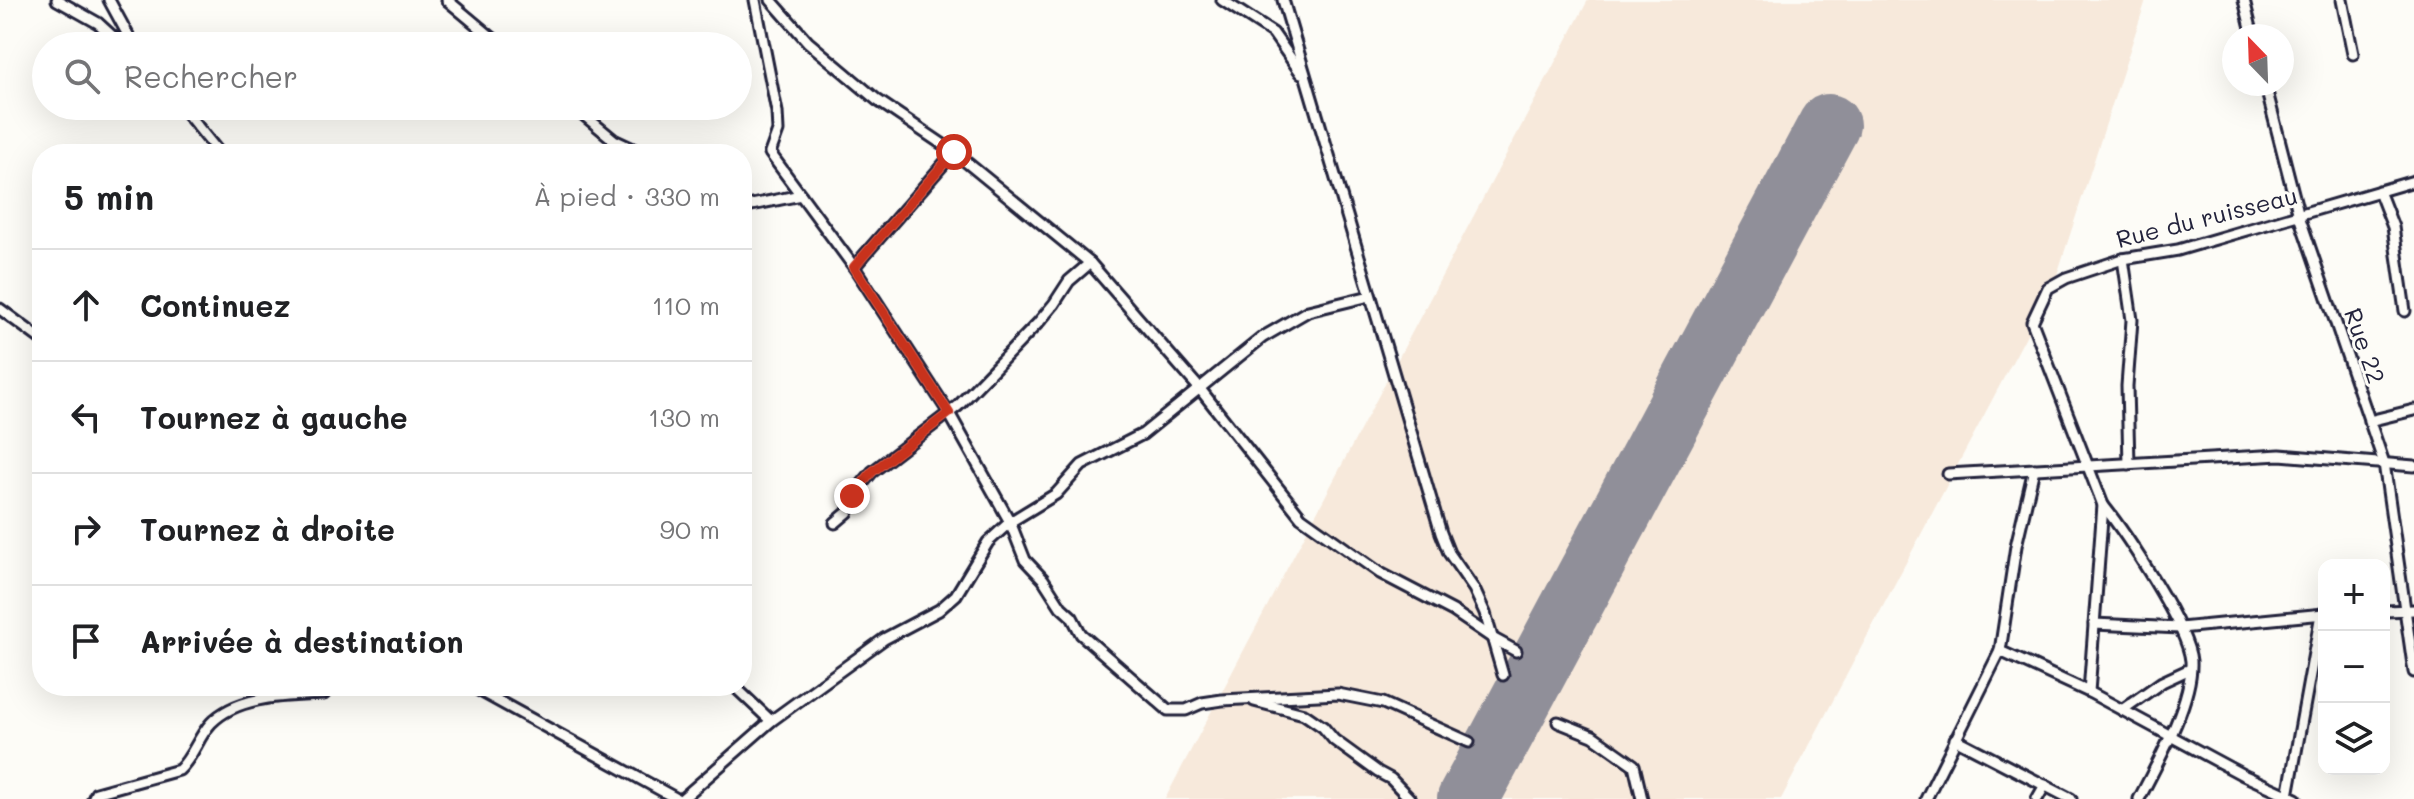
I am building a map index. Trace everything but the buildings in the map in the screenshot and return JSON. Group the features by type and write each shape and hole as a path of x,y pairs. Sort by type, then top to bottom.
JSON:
{"street":[{"path":"57,0 108,32"},
{"path":"109,0 126,32"},
{"path":"447,0 485,32"},
{"path":"755,0 777,112 778,131 770,153 854,267 949,413 1010,522 1025,560 1072,617 1081,634 1168,710 1175,712 1202,703 1247,698 1338,694 1383,703 1469,742"},
{"path":"771,0 808,42 877,100 954,152 1090,263 1200,389 1301,517 1380,573 1460,615 1516,651"},
{"path":"1222,0 1273,33 1307,82"},
{"path":"1283,0 1441,533 1458,568 1474,589 1491,626 1503,675"},
{"path":"2244,0 2250,24"},
{"path":"2342,0 2353,54"},
{"name":"Rue 22","path":"2268,96 2299,216 2384,463 2410,610 2414,672"},
{"path":"192,120 212,144"},
{"path":"590,120 623,144"},
{"path":"854,267 954,152"},
{"name":"Rue du ruisseau","path":"2088,466 2032,322 2048,288 2066,278 2123,259 2178,250 2414,181"},
{"path":"2379,191 2393,227 2405,311"},
{"path":"752,205 801,195"},
{"path":"2123,259 2132,320 2127,386 2129,464"},
{"path":"835,523 848,512 852,496 872,472 949,413 1038,323 1069,281 1090,263"},
{"path":"489,696 680,799 771,721 884,639 939,610 956,595 988,542 1010,522 1056,494 1082,465 1143,434 1263,337 1308,311 1370,296"},
{"path":"0,309 32,333"},
{"path":"2369,421 2414,410"},
{"path":"1948,474 2280,455 2414,466"},
{"path":"2088,466 2103,505 2138,552 2180,628 2191,661 2188,685 2171,736 2139,799"},
{"path":"1926,799 2000,651 2016,546 2034,469"},
{"path":"2089,692 2103,505"},
{"path":"2390,611 2410,610"},
{"path":"2094,624 2180,628 2318,614"},
{"path":"2000,651 2089,692 2290,798 2319,631"},
{"path":"2122,710 2162,682 2190,669"},
{"path":"93,799 96,793 179,770 189,761 210,724 235,707 290,696"},
{"path":"745,696 771,721"},
{"path":"1247,698 1277,709 1293,709 1304,714 1323,727 1334,740 1391,779 1410,799"},
{"path":"1558,722 1593,736 1634,765 1642,799"},
{"path":"1955,739 2071,799"},
{"path":"2037,799 2045,785"},
{"path":"655,787 655,799"}],"shaded area":[{"path":"1588,0 2146,0 2055,281 1781,799 1165,799"}],"runway":[{"path":"1468,799 1829,125"}],"route":[{"path":"852,496 872,472 949,413 854,267 954,152"}]}
